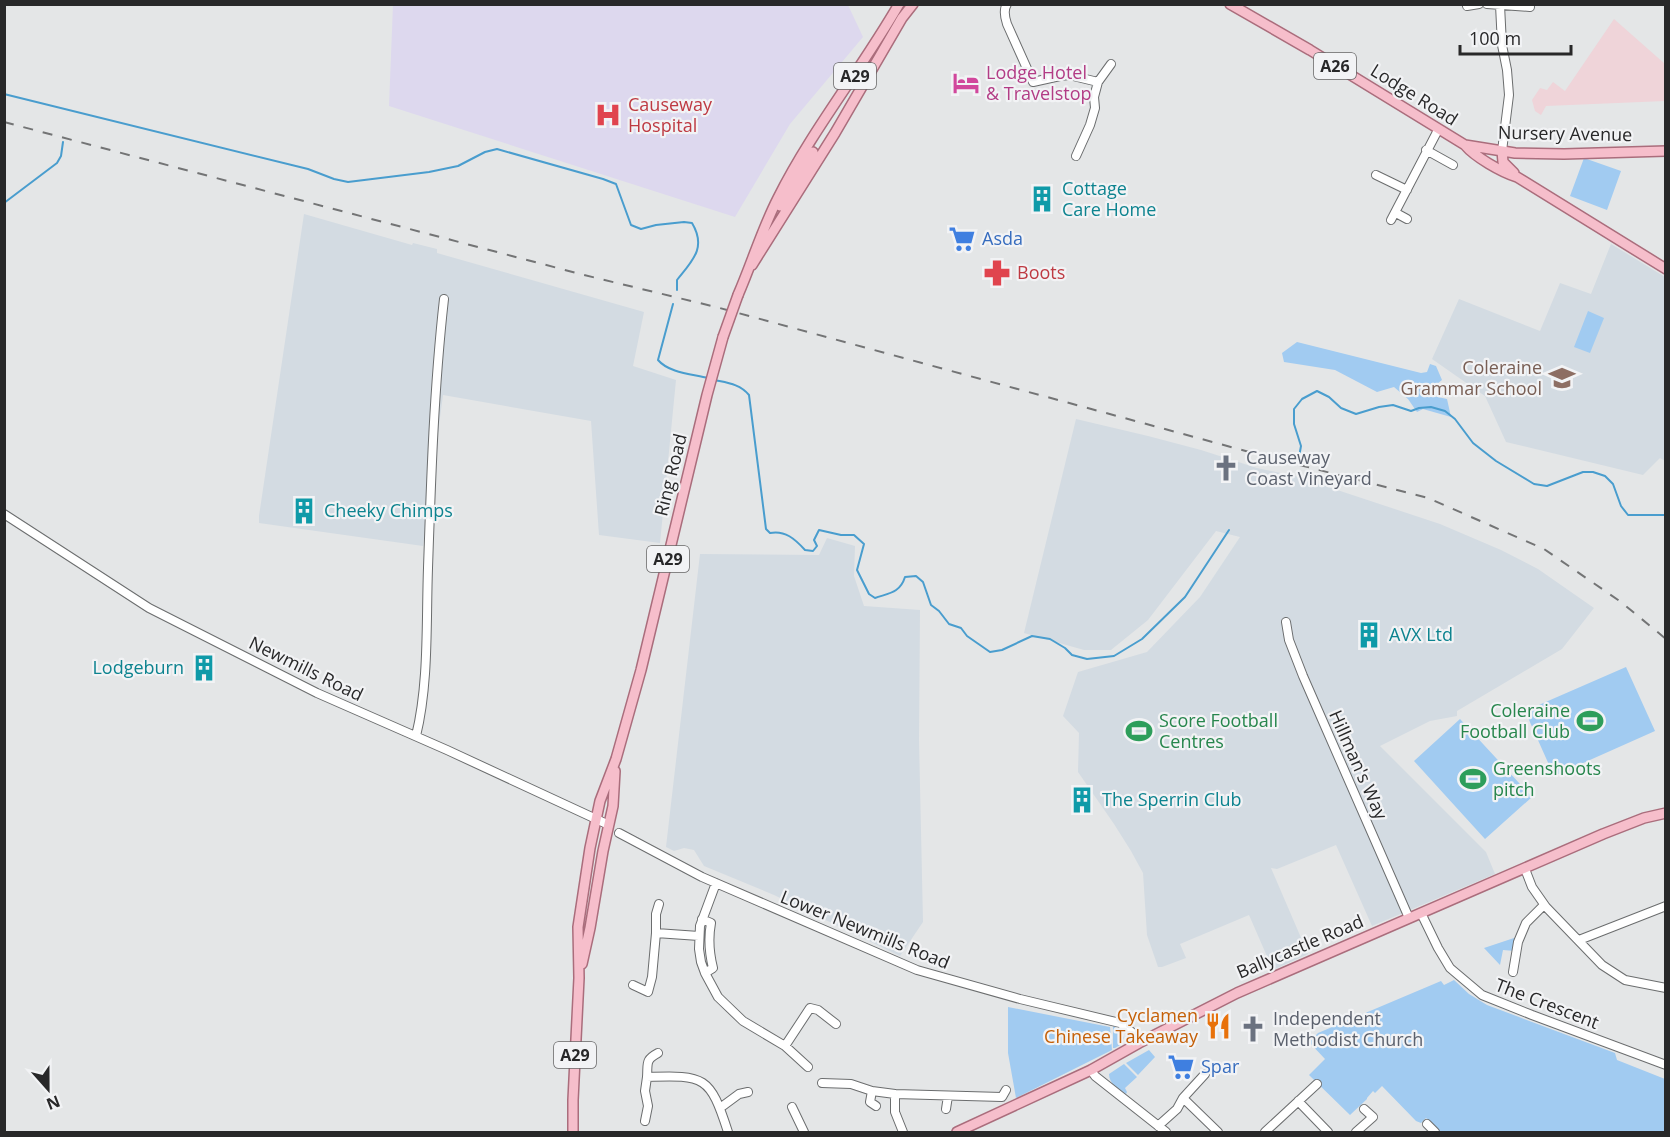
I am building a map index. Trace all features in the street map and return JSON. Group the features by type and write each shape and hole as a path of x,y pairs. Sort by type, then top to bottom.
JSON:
{"main road":[{"name":"Ring Road","path":"573,1132 579,978 578,927 590,848 600,801 616,759 641,670 723,337 755,250 777,199 798,162 899,4"},
{"name":"Ring Road","path":"749,271 835,134 902,18 913,4"},
{"name":"Lodge Road","path":"1230,4 1310,50 1508,174 1515,174"},
{"name":"Nursery Avenue","path":"1465,145 1515,153 1665,151"},
{"name":"Lodge Road","path":"1502,151 1503,162 1515,174 1665,269"},
{"path":"755,250 813,152"},
{"path":"1515,153 1513,157 1515,174"},
{"name":"Ring Road","path":"579,978 613,806 616,759"},
{"name":"Ballycastle Road","path":"957,1132 1091,1070 1237,993 1603,834 1644,818 1665,813"}],"street":[{"path":"1007,4 1005,17 1010,33 1033,82 1069,75 1098,82"},
{"path":"1467,6 1479,4"},
{"path":"1487,4 1530,7"},
{"path":"1500,5 1502,45 1509,95 1502,151"},
{"path":"1076,156 1090,125 1095,108 1094,97 1098,82 1111,64"},
{"path":"1407,219 1393,217 1438,130"},
{"path":"1426,150 1453,165"},
{"path":"1376,175 1407,190"},
{"path":"416,736 425,660 432,462 444,299"},
{"name":"Newmills Road","path":"4,514 149,608 317,693 609,825"},
{"name":"Hillman's Way","path":"1286,622 1289,640 1303,676 1409,918"},
{"name":"Lower Newmills Road","path":"619,833 716,883 917,970 1020,999 1120,1023 1134,1034 1139,1043"},
{"path":"1525,869 1532,887 1544,905 1602,965 1625,980 1665,988"},
{"path":"716,883 702,919 699,936 701,962 705,973 718,997 743,1021 785,1046 808,1067"},
{"path":"633,985 648,992 652,978 656,914 659,904"},
{"path":"1513,972 1518,942 1526,923 1544,905"},
{"path":"1579,940 1665,906"},
{"name":"The Crescent","path":"1421,913 1437,948 1450,968 1482,995 1665,1065"},
{"path":"702,919 711,922 708,937 713,968 705,973"},
{"path":"656,933 699,936"},
{"path":"785,1046 810,1008 818,1010 836,1024"},
{"path":"645,1121 648,1106 645,1091 647,1062 658,1053"},
{"path":"1091,1070 1095,1076 1166,1132"},
{"path":"1158,1126 1176,1109 1204,1074"},
{"path":"647,1077 696,1078 709,1088 720,1108 728,1132"},
{"path":"822,1083 851,1084 872,1091 895,1094 1002,1097 1006,1090"},
{"path":"1265,1132 1317,1084"},
{"path":"872,1091 870,1102 876,1107"},
{"path":"720,1108 739,1094 748,1092"},
{"path":"895,1094 895,1112 903,1132"},
{"path":"946,1109 948,1096"},
{"path":"1183,1098 1218,1132"},
{"path":"1298,1101 1328,1132"},
{"path":"792,1107 804,1132"},
{"path":"1356,1132 1373,1117 1364,1108"},
{"path":"1427,1124 1434,1132"}],"shaded area":[{"name":"Causeway Hospital","path":"393,5 848,5 863,37 790,124 735,217 389,106"},
{"path":"1614,19 1665,64 1665,101 1546,106 1541,115 1535,111 1532,100 1540,88 1547,90 1553,82 1565,91"},
{"path":"1584,158 1621,171 1607,210 1570,196"},
{"path":"304,214 412,245 413,243 437,249 437,253 644,312 633,366 676,380 660,543 599,535 591,421 443,395 423,546 259,523"},
{"name":"Coleraine Grammar School","path":"1611,244 1665,277 1665,461 1660,458 1643,475 1506,442 1485,396 1432,359 1459,299 1540,331 1560,283 1591,294"},
{"path":"1588,311 1604,318 1590,353 1574,347"},
{"path":"1297,342 1421,373 1427,372 1430,364 1436,366 1442,380 1424,394 1447,399 1451,417 1423,409 1417,412 1408,399 1394,387 1377,392 1335,370 1284,362 1282,353"},
{"path":"1076,419 1201,450 1257,468 1295,476 1440,524 1501,550 1538,569 1594,608 1562,649 1457,711 1457,716 1430,721 1380,746 1486,852 1495,874 1372,926 1336,845 1277,869 1271,868 1308,954 1273,970 1249,915 1180,944 1186,958 1158,967 1147,935 1143,873 1114,824 1078,772 1079,733 1063,716 1078,672 1147,652 1200,597 1240,537 1216,531 1148,620 1111,650 1084,650 1024,633"},
{"path":"827,538 855,546 854,576 864,606 920,610 919,740 923,922 900,956 774,895 704,866 694,850 684,848 674,851 666,847 700,554 819,555"},
{"name":"Coleraine Football Club","path":"1626,667 1655,731 1554,776 1525,711"},
{"name":"Greenshoots pitch","path":"1460,719 1532,797 1485,839 1414,761"},
{"path":"1517,937 1515,951 1503,950 1500,965 1484,948"},
{"path":"1454,980 1469,994 1487,1005 1615,1053 1617,1060 1665,1079 1665,1132 1440,1132 1426,1118 1421,1123 1416,1121 1382,1086 1375,1093 1373,1091 1350,1115 1309,1075 1325,1059 1309,1042 1318,1033 1441,981 1444,985"},
{"path":"1008,1007 1110,1027 1112,1050 1016,1098 1008,1053"},
{"path":"1113,1026 1121,1031 1124,1038 1115,1048 1113,1048"},
{"path":"1149,1050 1155,1057 1138,1075 1126,1063"},
{"path":"1124,1064 1137,1077 1125,1088 1126,1094 1109,1078 1109,1074"}],"waterway":[{"path":"4,94 308,169 348,182 458,166 485,152 497,149 603,179 616,184 631,225 641,229 656,225 692,223 698,247 696,254 677,280 677,290"},
{"path":"4,203 57,163 61,156 63,142"},
{"path":"673,304 658,360 668,368 708,378"},
{"path":"714,380 738,386 749,395 766,529 770,533 785,534 805,550 813,551 817,546 814,540 819,530 841,535 854,535 864,544 857,570 869,594 875,598 889,593 897,589 905,577 916,576 923,582 931,605 949,624 961,628 967,636 990,652 1002,650 1032,636 1050,639 1072,655 1087,659 1114,656 1142,639 1185,597 1229,530"},
{"path":"1299,457 1301,446 1294,424 1294,409 1302,399 1317,391 1329,397 1341,408 1356,414 1393,405 1411,411 1431,407 1445,411 1455,419 1473,443 1496,461 1534,484 1547,486 1583,472 1593,472 1605,476 1613,484 1621,506 1628,515 1666,515"}],"railway":[{"path":"4,122 584,275 716,307 1253,453 1428,498 1544,549 1621,602 1666,639"}],"place":[{"name":"Lodge Hotel & Travelstop","path":"966,83"},
{"name":"Causeway Hospital","path":"608,115"},
{"name":"Cottage Care Home","path":"1042,199"},
{"name":"Asda","path":"962,239"},
{"name":"Boots","path":"997,273"},
{"name":"Coleraine Grammar School","path":"1562,378"},
{"name":"Causeway Coast Vineyard","path":"1226,468"},
{"name":"Cheeky Chimps","path":"304,511"},
{"name":"AVX Ltd","path":"1369,635"},
{"name":"Lodgeburn","path":"204,668"},
{"name":"Coleraine Football Club","path":"1590,721"},
{"name":"Score Football Centres","path":"1139,731"},
{"name":"Greenshoots pitch","path":"1473,779"},
{"name":"The Sperrin Club","path":"1082,800"},
{"name":"Cyclamen Chinese Takeaway","path":"1218,1026"},
{"name":"Independent Methodist Church","path":"1253,1029"},
{"name":"Spar","path":"1181,1067"}]}
